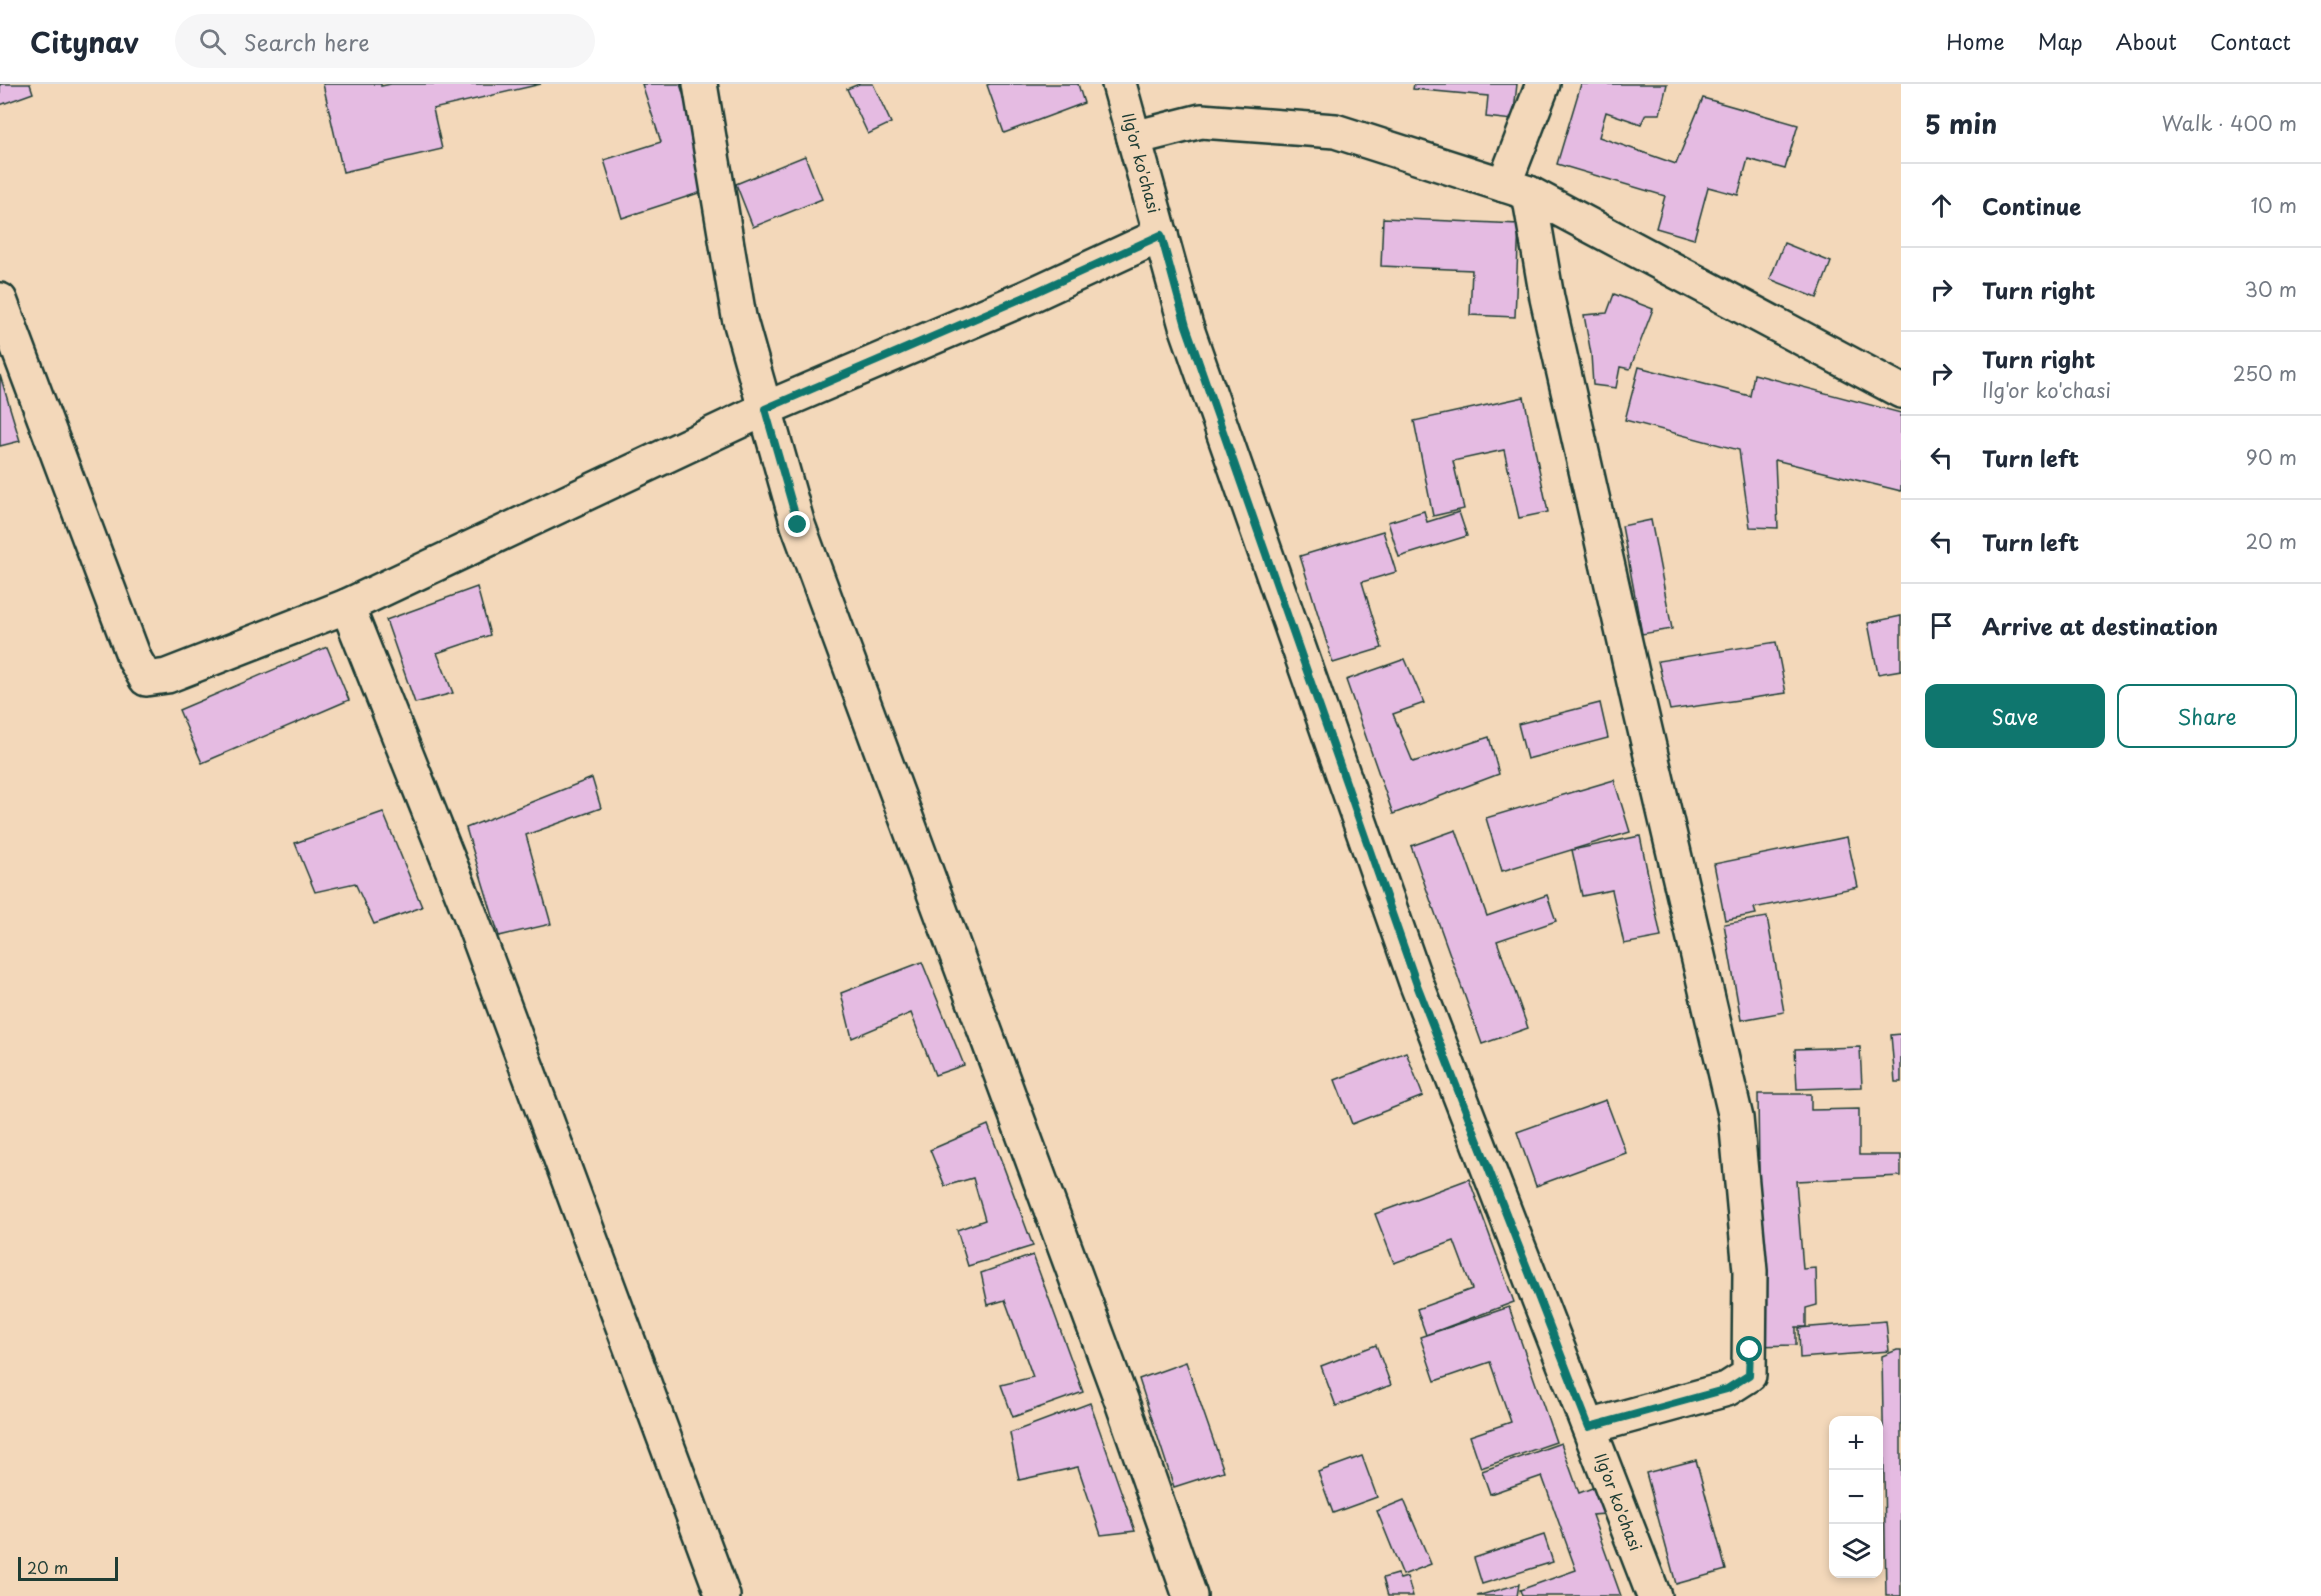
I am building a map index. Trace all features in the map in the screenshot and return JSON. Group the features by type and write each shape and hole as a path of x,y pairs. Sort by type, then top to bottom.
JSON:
{"street":[{"path":"700,84 739,318 798,525 1122,1402 1190,1596"},
{"name":"Ilg'or ko'chasi","path":"1119,84 1186,326 1417,985 1654,1596"},
{"path":"1543,84 1516,189 1550,309 1636,692 1736,1118 1750,1271 1749,1375 1727,1389 1589,1427"},
{"path":"1134,138 1201,121 1335,130 1516,189 1901,391"},
{"path":"0,300 135,660 146,679 167,676 346,606 765,409 1025,297 1161,235"},
{"path":"346,606 468,909 723,1596"}],"building":[{"path":"0,84 30,84 33,93 0,105"},
{"path":"323,84 381,84 381,86 391,84 541,84 433,109 442,149 343,172"},
{"path":"642,84 680,84 714,188 622,218 604,160 661,142"},
{"path":"859,84 873,84 891,123 868,134 847,89"},
{"path":"1078,84 1084,103 1004,133 987,85"},
{"path":"1414,84 1517,84 1513,120 1486,117 1488,96 1413,89"},
{"path":"1581,84 1667,84 1660,114 1646,114 1641,124 1606,112 1599,137 1676,164 1703,98 1798,125 1785,169 1748,159 1738,195 1708,187 1694,239 1656,228 1665,196 1557,164"},
{"path":"805,156 822,199 753,227 736,184"},
{"path":"1383,218 1519,224 1515,317 1470,315 1472,270 1381,266"},
{"path":"1784,243 1831,262 1817,298 1770,279"},
{"path":"1614,294 1653,309 1630,369 1620,367 1616,388 1593,385 1591,354 1584,315 1607,313"},
{"path":"1639,367 1750,396 1754,374 1901,413 1901,491 1775,460 1778,528 1750,527 1739,450 1625,420"},
{"path":"0,375 20,441 0,446"},
{"path":"1524,397 1548,512 1519,518 1504,450 1453,461 1464,509 1433,516 1414,421"},
{"path":"1424,511 1427,522 1459,512 1467,536 1399,557 1388,522"},
{"path":"1651,520 1672,629 1642,634 1622,526"},
{"path":"1383,531 1396,572 1362,582 1382,648 1333,663 1300,556"},
{"path":"477,587 490,635 437,653 453,693 415,703 386,620"},
{"path":"1901,616 1901,670 1878,674 1868,623"},
{"path":"1776,642 1786,693 1670,710 1658,661"},
{"path":"327,647 349,700 202,763 179,710"},
{"path":"1405,659 1424,703 1393,714 1413,762 1489,737 1499,774 1393,814 1346,680"},
{"path":"1600,703 1608,738 1527,759 1518,724"},
{"path":"592,778 601,808 526,835 551,924 499,936 466,828"},
{"path":"1614,780 1630,832 1502,871 1486,818"},
{"path":"383,812 422,907 374,924 355,883 315,892 295,843"},
{"path":"1456,830 1487,916 1547,895 1556,921 1497,941 1528,1028 1482,1044 1411,846"},
{"path":"1640,836 1661,937 1624,944 1612,890 1582,896 1572,850"},
{"path":"1847,837 1858,887 1754,908 1756,914 1725,920 1714,864"},
{"path":"1767,917 1784,1012 1741,1020 1724,924"},
{"path":"922,962 964,1065 935,1075 911,1013 852,1038 841,993"},
{"path":"1901,1034 1901,1082 1895,1082 1891,1035"},
{"path":"1860,1047 1862,1087 1797,1089 1795,1049"},
{"path":"1406,1052 1423,1096 1352,1124 1335,1080"},
{"path":"1758,1094 1811,1094 1811,1110 1859,1109 1859,1155 1901,1155 1901,1176 1796,1181 1803,1269 1816,1268 1817,1305 1806,1308 1806,1327 1796,1327 1796,1345 1751,1346 1760,1255"},
{"path":"1606,1100 1626,1153 1536,1186 1517,1132"},
{"path":"988,1125 1033,1246 968,1266 957,1230 985,1220 973,1178 945,1186 930,1150"},
{"path":"1469,1179 1514,1302 1426,1335 1417,1309 1472,1289 1454,1241 1394,1263 1375,1214"},
{"path":"1033,1255 1083,1392 1013,1417 1001,1385 1033,1377 1005,1300 988,1305 981,1273"},
{"path":"1509,1307 1556,1442 1481,1468 1470,1436 1511,1422 1490,1362 1435,1381 1420,1337"},
{"path":"1886,1321 1889,1351 1800,1358 1799,1328"},
{"path":"1376,1345 1391,1385 1336,1406 1321,1366"},
{"path":"1901,1350 1901,1596 1886,1596 1882,1356"},
{"path":"1186,1362 1224,1471 1174,1487 1139,1379"},
{"path":"1090,1403 1135,1531 1101,1535 1078,1467 1019,1480 1010,1433"},
{"path":"1561,1443 1579,1493 1595,1487 1605,1514 1592,1515 1621,1596 1522,1596 1520,1590 1576,1570 1542,1476 1490,1494 1482,1471"},
{"path":"1362,1456 1377,1497 1333,1513 1318,1472"},
{"path":"1696,1460 1726,1570 1676,1584 1646,1473"},
{"path":"1404,1500 1431,1564 1403,1575 1377,1511"},
{"path":"1544,1535 1553,1562 1482,1584 1474,1558"},
{"path":"1397,1574 1400,1579 1407,1577 1413,1596 1388,1596 1383,1578"},
{"path":"1519,1584 1517,1596 1477,1596"}],"route":[{"path":"798,525 765,409 1025,297 1161,235 1186,326 1417,985 1589,1427 1727,1389 1749,1375 1750,1350"}]}
